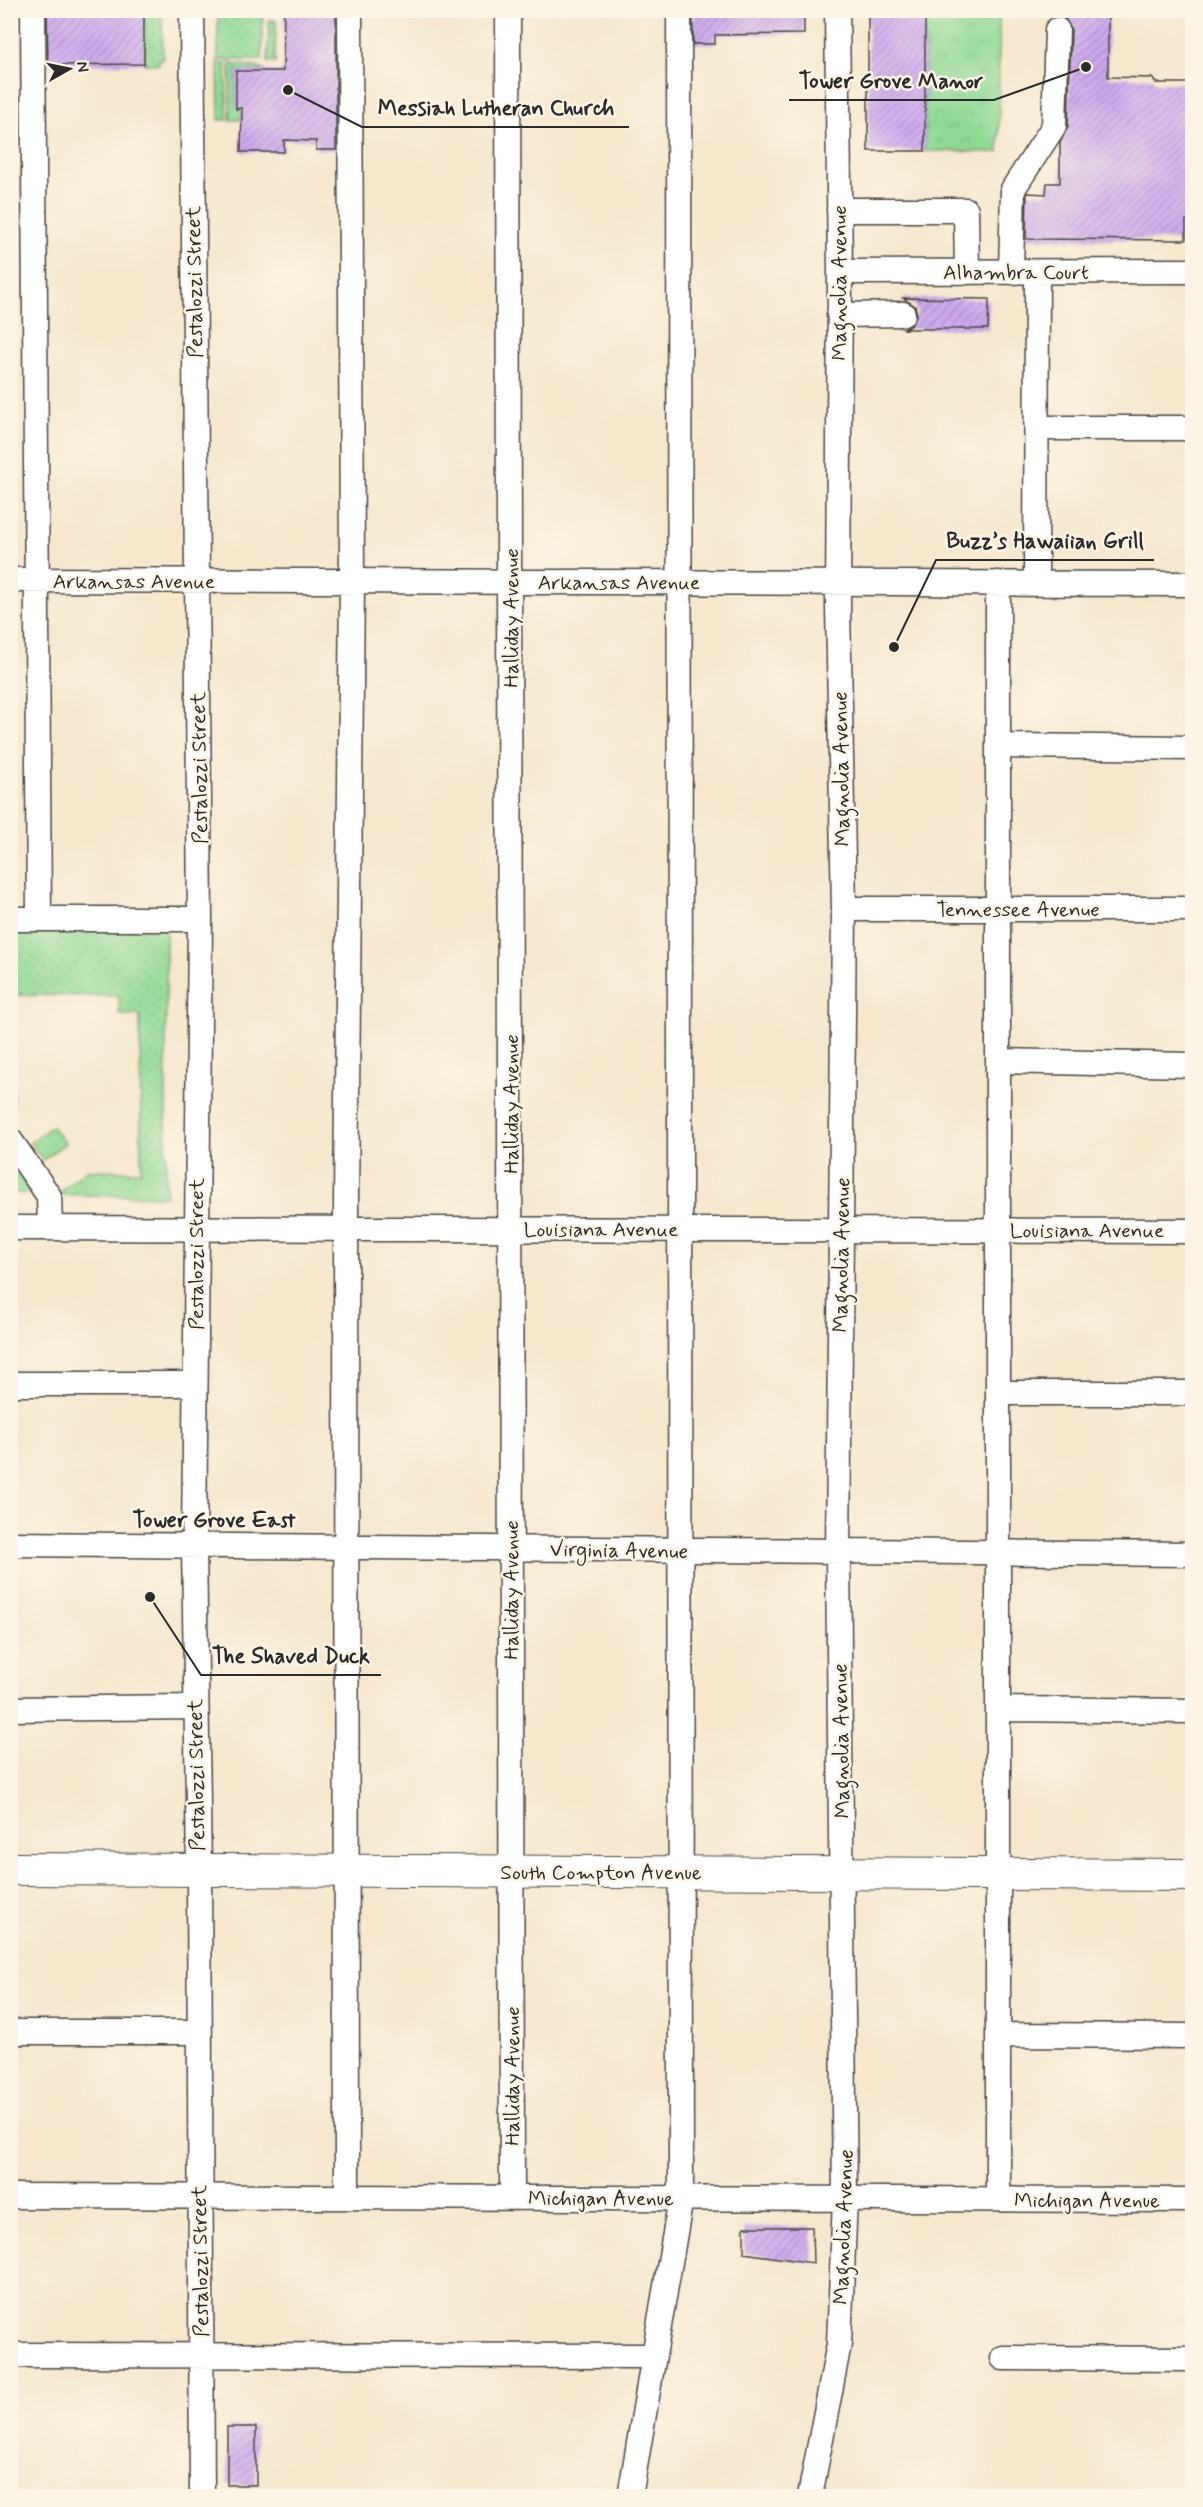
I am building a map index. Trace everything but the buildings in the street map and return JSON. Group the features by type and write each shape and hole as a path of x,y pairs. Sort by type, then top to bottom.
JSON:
{"main road":[{"name":"South Compton Avenue","path":"10,1869 1192,1875"}],"street":[{"path":"33,10 39,919"},
{"name":"Pestalozzi Street","path":"192,10 200,919 195,1228 194,1707 200,2032 202,2496"},
{"path":"347,2196 349,1871 346,1229 352,582 350,10"},
{"name":"Halliday Avenue","path":"508,10 511,582 512,2197"},
{"path":"630,2496 681,2198 679,10"},
{"name":"Magnolia Avenue","path":"810,2496 839,2344 845,2199 838,1552 844,909 838,583 840,272 837,10"},
{"path":"1011,272 1013,189 1054,126 1057,30"},
{"path":"839,210 966,210 967,272"},
{"name":"Alhambra Court","path":"840,272 1192,271"},
{"path":"1036,583 1037,272"},
{"path":"839,315 903,314"},
{"path":"1037,428 1192,428"},
{"name":"Arkansas Avenue","path":"10,580 1192,584"},
{"path":"998,583 998,2199"},
{"path":"998,746 1192,748"},
{"name":"Tennessee Avenue","path":"844,909 1192,909"},
{"path":"10,919 200,919"},
{"path":"998,1061 1192,1065"},
{"path":"10,1140 49,1196 50,1228"},
{"name":"Louisiana Avenue","path":"10,1228 1192,1231"},
{"path":"10,1384 195,1384"},
{"path":"998,1393 1192,1393"},
{"name":"Virginia Avenue","path":"10,1544 1192,1554"},
{"path":"10,1709 194,1707"},
{"path":"998,1709 1192,1711"},
{"path":"10,2032 200,2032"},
{"path":"998,2035 1192,2036"},
{"name":"Michigan Avenue","path":"10,2196 1192,2200"},
{"path":"10,2355 654,2356"},
{"path":"1003,2358 1192,2359"}],"green space":[{"path":"144,11 162,11 163,59 159,59 159,64 144,64"},
{"path":"218,11 263,11 262,60 218,60"},
{"path":"925,11 999,11 999,152 925,151"},
{"path":"269,20 276,21 275,63 268,63"},
{"path":"218,63 226,64 227,120 219,120"},
{"path":"230,64 253,66 265,71 236,71 236,108 241,109 241,120 230,120"},
{"path":"11,928 166,929 166,1196 61,1195 62,1190 86,1170 141,1171 140,1015 119,1015 119,996 14,995 13,1114 11,1114"},
{"path":"52,1126 65,1143 43,1160 30,1143"},
{"path":"11,1169 19,1175 32,1193 11,1193"}],"place":[{"name":"Tower Grove Manor","path":"1086,67"},
{"name":"Messiah Lutheran Church","path":"288,90"},
{"name":"Buzz’s Hawaiian Grill","path":"894,647"},
{"name":"The Shaved Duck","path":"150,1597"}],"district":[{"name":"Tower Grove East","path":"214,1519"}]}
